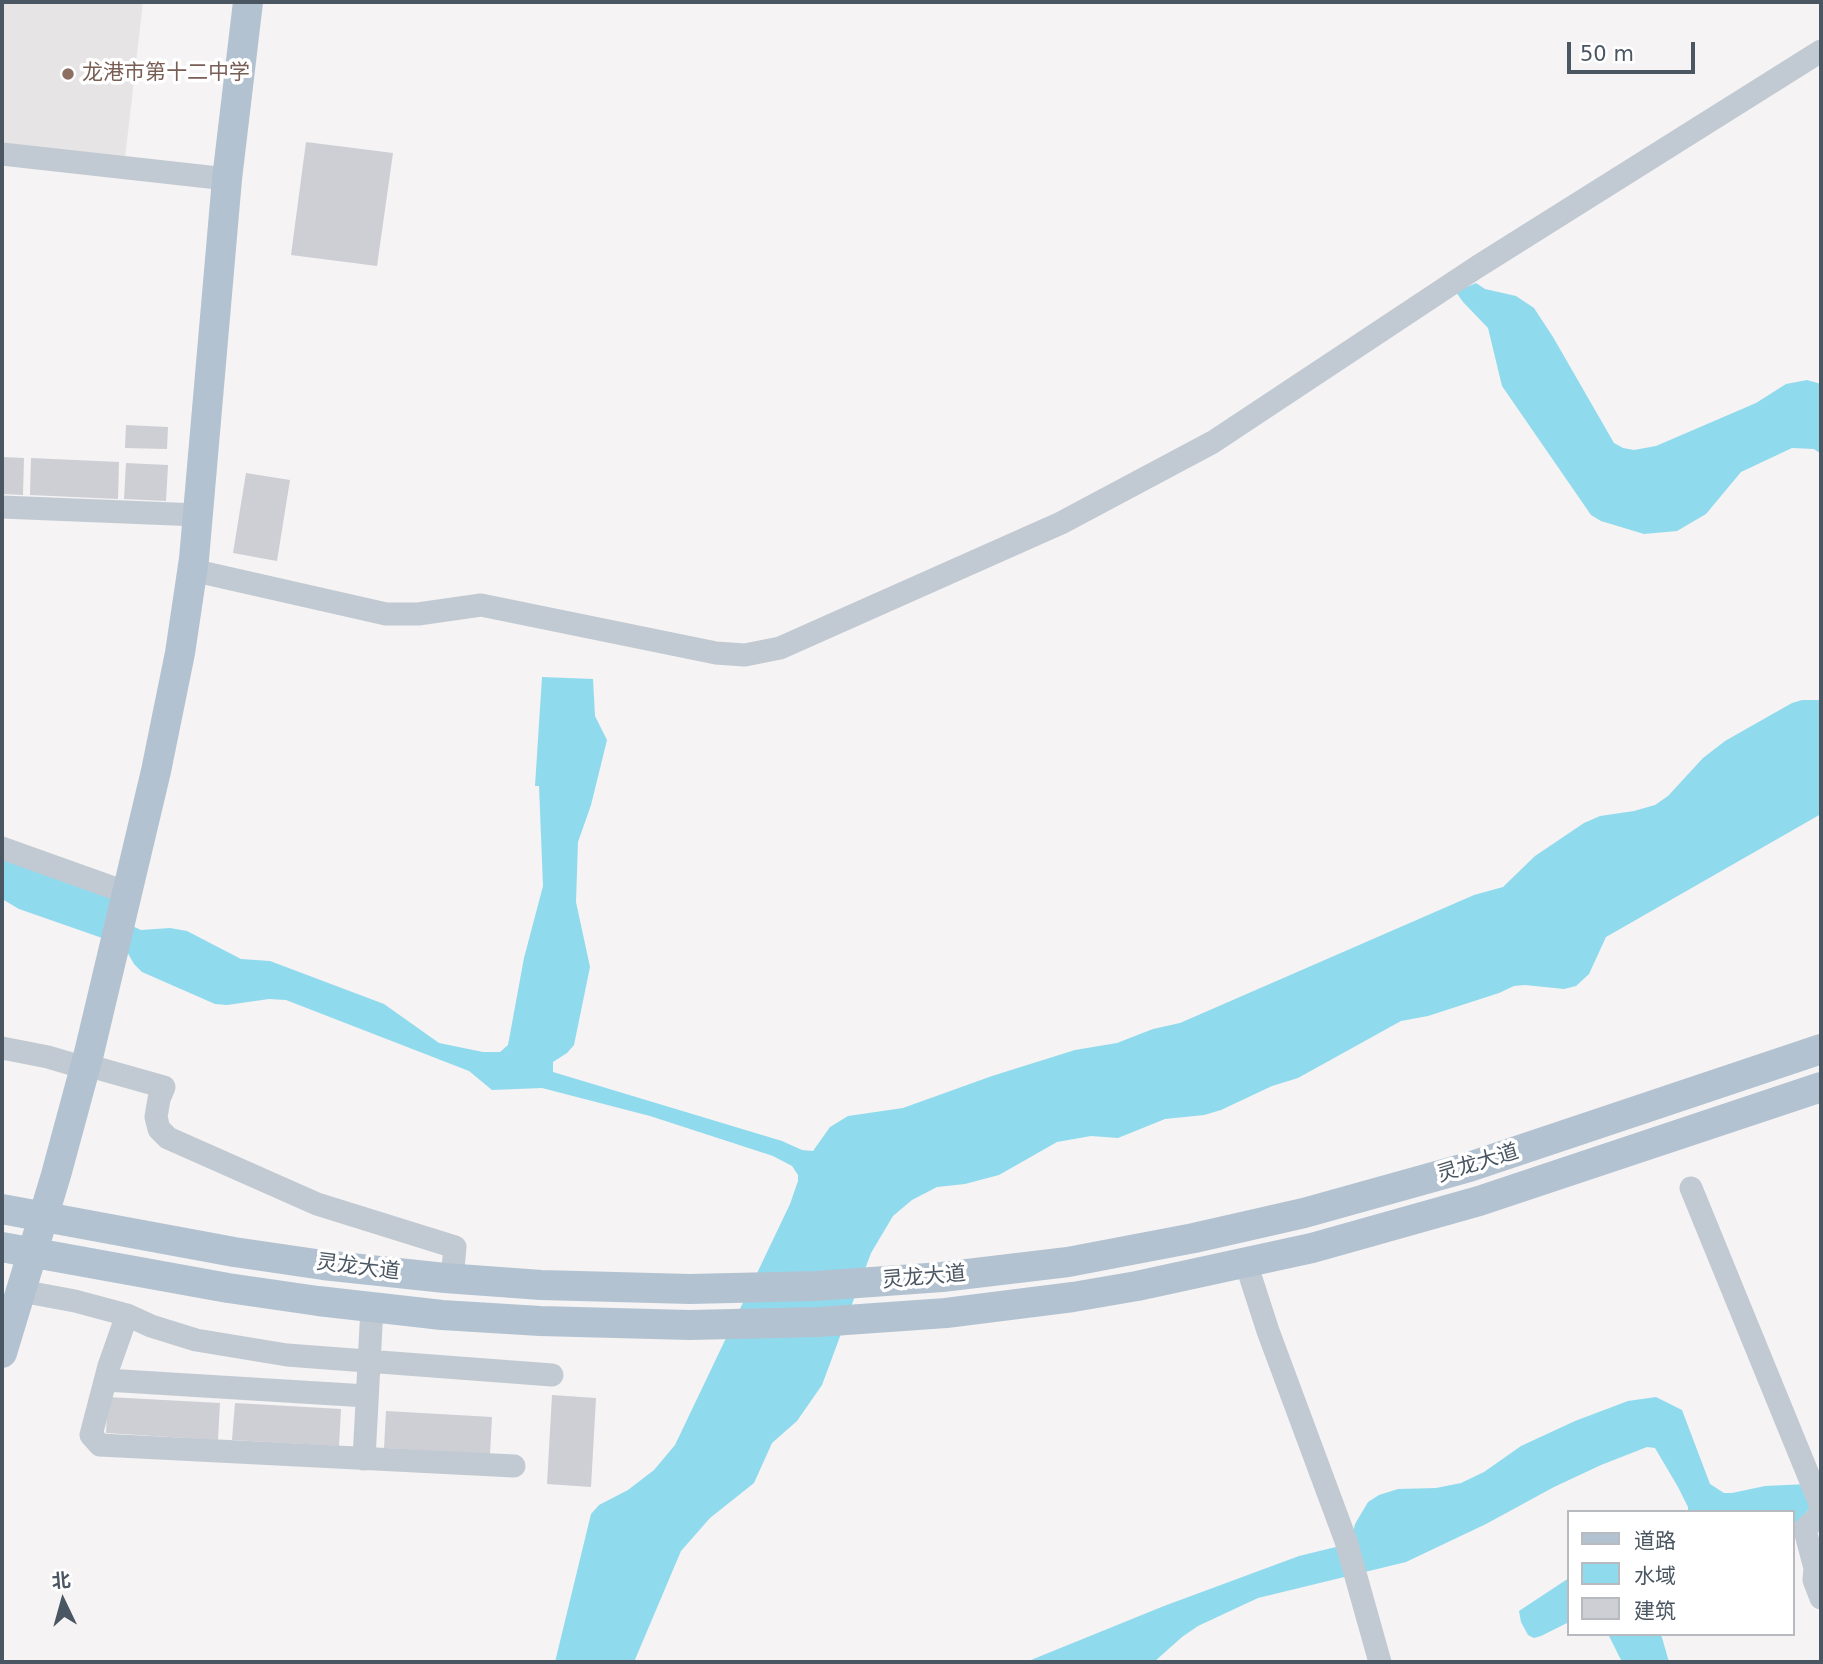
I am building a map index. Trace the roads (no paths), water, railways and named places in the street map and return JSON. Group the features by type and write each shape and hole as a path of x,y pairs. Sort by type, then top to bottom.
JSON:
{"main road":[{"path":"2,1353 44,1217 85,1066 110,970 169,712 192,570 227,179 248,2"},
{"name":"灵龙大道","path":"2,1209 247,1254 452,1279 555,1285 727,1289 879,1282 1068,1262 1194,1238 1304,1213 1469,1167 1821,1049"},
{"name":"灵龙大道","path":"2,1247 228,1288 372,1307 540,1321 718,1324 870,1319 946,1313 1073,1297 1246,1263 1360,1236 1479,1201 1821,1087"}],"street":[{"path":"192,570 386,614 418,614 481,606 716,653 745,655 780,648 1061,523 1213,442 1476,267 1821,51"},
{"path":"2,154 227,179"},
{"path":"2,507 198,515"},
{"path":"2,848 128,894"},
{"path":"2,1048 164,1087 156,1117 159,1129 167,1138 317,1204 455,1247 452,1279"},
{"path":"1691,1188 1821,1505 1818,1517 1806,1528 1805,1534 1815,1568 1814,1580 1821,1598"},
{"path":"1246,1263 1346,1541 1380,1662"},
{"path":"21,1291 127,1314 151,1326 196,1340 287,1356 552,1375"},
{"path":"364,1458 372,1307"},
{"path":"127,1314 91,1435 100,1445 514,1466"},
{"path":"106,1380 367,1396"}],"water":[{"path":"1476,283 1485,289 1516,296 1534,308 1614,443 1623,448 1634,450 1656,446 1756,403 1786,384 1807,380 1821,384 1821,454 1814,449 1792,448 1741,472 1706,514 1677,531 1644,534 1601,521 1591,515 1502,386 1488,328 1456,292"},
{"path":"542,677 593,679 595,716 607,740 591,805 578,842 576,902 590,967 574,1045 553,1062 553,1072 782,1141 802,1150 813,1151 830,1127 848,1116 903,1108 1075,1050 1117,1043 1153,1029 1180,1023 1474,895 1503,887 1535,856 1584,823 1600,816 1655,805 1668,796 1703,758 1725,741 1802,700 1821,700 1821,814 1606,937 1589,974 1576,986 1564,989 1514,986 1428,1016 1401,1021 1298,1078 1272,1086 1221,1110 1204,1115 1165,1119 1118,1138 1091,1136 1057,1142 999,1175 965,1184 937,1187 912,1200 893,1216 871,1253 822,1385 797,1421 772,1443 754,1483 710,1518 681,1551 634,1662 555,1662 591,1514 599,1505 628,1490 654,1470 675,1445 790,1204 798,1181 798,1175 792,1166 773,1156 650,1116 542,1088 492,1090 469,1071 286,1000 215,1004 142,972 126,950 105,939 19,909 2,899 2,854 115,900 113,917 141,930 170,928 187,931 241,959 270,961 384,1004 439,1043 483,1052 500,1052 508,1045 524,958 543,886 539,786 535,786"},
{"path":"1656,1397 1682,1410 1710,1484 1724,1493 1765,1486 1808,1484 1821,1472 1821,1497 1795,1524 1795,1510 1688,1510 1655,1448 1647,1447 1554,1487 1486,1524 1406,1562 1258,1598 1198,1626 1154,1662 1026,1662 1164,1606 1299,1556 1344,1545 1352,1537 1355,1524 1368,1502 1379,1495 1398,1489 1436,1488 1461,1483 1484,1472 1521,1446 1575,1421 1628,1401"},
{"path":"1568,1579 1568,1622 1534,1638 1528,1635 1519,1611"},
{"path":"1609,1636 1662,1636 1669,1662 1622,1662"}],"place":[{"name":"龙港市第十二中学","path":"68,74"}]}
